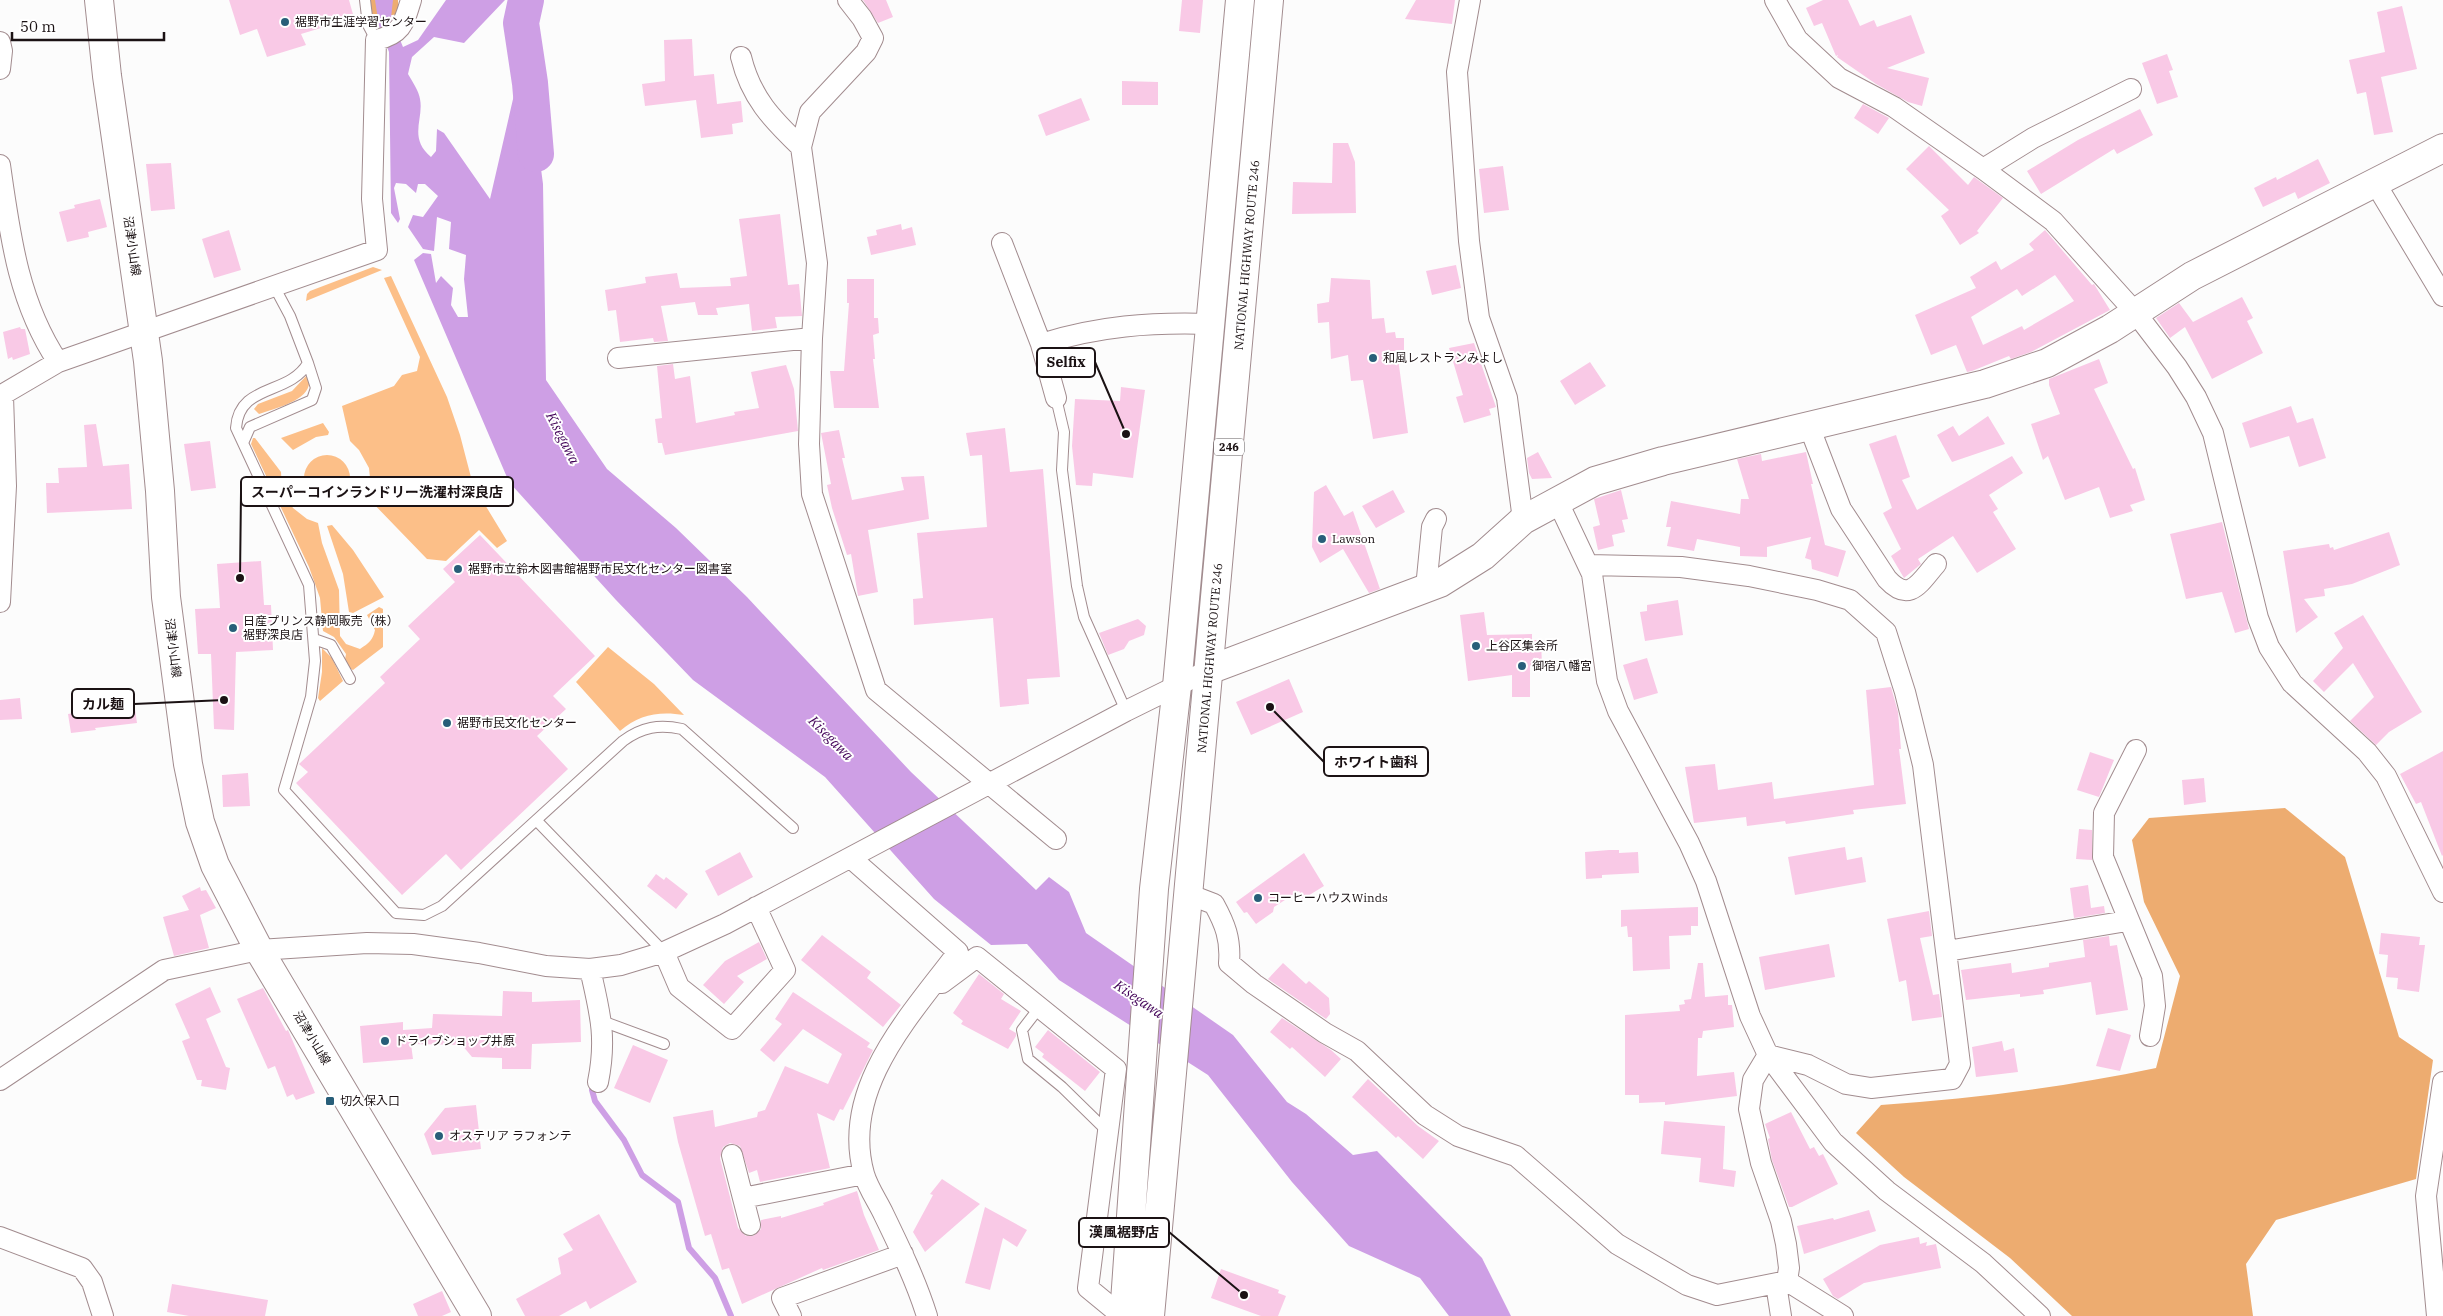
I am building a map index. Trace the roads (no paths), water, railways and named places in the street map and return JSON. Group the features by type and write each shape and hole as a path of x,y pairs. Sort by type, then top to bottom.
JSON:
{"main road":[{"name":"沼津小山線","path":"99,0 144,332 160,491 166,597 188,764 200,822 215,865 259,950 477,1316"},
{"name":"246","path":"1123,1316 1154,889 1177,686 1240,0"},
{"name":"NATIONAL HIGHWAY ROUTE 246","path":"1150,1316 1269,0"},
{"path":"1209,670 1440,583 1483,556 1523,520 1557,500 1594,482 1622,473 1809,426 1985,384 2047,363 2110,329 2192,276 2443,148"}],"street":[{"path":"0,602 6,486 1,396 58,362 377,250 372,200 385,36 404,23 411,0"},
{"path":"848,0 862,18 872,38 866,52 810,112 801,147 817,262 812,338 809,444 812,494 876,690 1056,839"},
{"path":"1470,0 1457,72 1469,242 1479,318 1507,398 1523,520"},
{"path":"1775,0 1797,39 1839,78 1894,107 2053,221 2135,312 2177,367 2196,397 2213,433 2258,618 2269,647 2292,683 2367,752 2386,776 2443,892"},
{"path":"0,42 2,51 0,69"},
{"path":"741,57 756,98 770,117 801,147"},
{"path":"1983,169 2032,138 2131,89"},
{"path":"0,165 17,267 28,304 42,337 58,362"},
{"path":"2374,182 2443,296"},
{"path":"1002,243 1041,344 1056,398"},
{"path":"1041,344 1075,334 1129,324 1211,324"},
{"path":"618,358 812,338"},
{"path":"1809,426 1841,509 1887,579 1896,589 1904,592 1913,590 1936,564"},
{"path":"1557,500 1592,574 1607,681 1618,711 1706,881 1750,1016 1768,1055 1833,1142 1886,1191 1983,1263 2040,1316"},
{"path":"1426,588 1432,527 1436,519"},
{"path":"1588,565 1681,567 1749,576 1818,590 1850,600 1886,632 1905,692 1923,765 1960,1064 1952,1079 1871,1088 1846,1084 1808,1065 1768,1055"},
{"path":"0,1080 164,970 259,950 367,943 413,944 479,953 546,966 590,970 621,965 664,952 686,944 756,908 991,785 1126,711 1209,670"},
{"path":"2136,750 2104,813 2103,857 2127,921 2152,976 2155,1006 2150,1036"},
{"path":"852,858 958,952 883,1054 873,1075 864,1106 860,1137 864,1174 920,1293 927,1316"},
{"path":"1188,894 1214,904 1223,920 1231,946 1229,962 1254,984 1324,1033 1356,1051 1425,1115 1458,1136 1516,1156 1617,1244 1687,1285 1717,1295 1781,1283 1843,1316"},
{"path":"664,952 679,988 732,1029 786,970 756,908"},
{"path":"1947,951 2127,921"},
{"path":"930,990 952,978 977,957 1116,1069 1088,1288 1123,1316"},
{"path":"590,970 602,1021 604,1053 598,1082"},
{"path":"1768,1055 1754,1080 1749,1109 1760,1163 1784,1236 1789,1268 1781,1283 1782,1316"},
{"path":"2437,1316 2426,1196 2443,1082"},
{"path":"732,1155 750,1225"},
{"path":"744,1198 864,1174"},
{"path":"0,1237 82,1268 92,1282 108,1315"},
{"path":"791,1316 782,1298 902,1254"}],"lane":[{"path":"364,0 368,25 385,36"},
{"path":"243,443 250,427 312,400 316,388 290,316 274,286"},
{"path":"308,363 295,378 250,398 244,404 237,418 236,428 309,585 315,661 311,697 284,790 396,913 424,915 442,906 538,821 623,741 633,733 660,725 682,729 793,828"},
{"path":"1056,398 1064,432 1062,470 1068,529 1084,617 1126,711"},
{"path":"314,639 330,645 350,680"},
{"path":"538,821 664,952"},
{"path":"1039,1008 1022,1030 1028,1059 1062,1087 1108,1132"},
{"path":"602,1021 664,1044"}],"water":[{"path":"375,0 393,0 391,18 403,47 418,40 446,0 505,0 464,43 434,37 412,57 408,74 417,89 420,99 418,136 424,150 431,157 436,151 437,129 444,133 490,199 525,47 543,184 546,380 607,469 676,528 747,597 911,772 1036,890 1049,877 1069,892 1086,933 1233,1035 1287,1102 1306,1114 1353,1155 1377,1151 1482,1258 1511,1316 1449,1316 1420,1278 1349,1246 1292,1182 1208,1075 1059,980 1027,944 991,945 934,899 825,777 693,680 616,600 509,482 414,260 423,253 431,254 436,283 441,276 453,288 451,305 458,317 468,317 464,279 466,255 449,249 451,222 437,217 434,251 423,249 408,227 413,215 423,217 438,196 425,184 418,184 416,193 406,184 396,183 394,188 400,219 398,223 391,213 389,52 379,26"}],"waterway":[{"name":"Kisegawa","path":"526,0 521,23 530,83 536,154"},
{"path":"592,1090 595,1101 624,1140 642,1175 678,1202 689,1248 715,1278 731,1316"}],"place":[{"name":"裾野市生涯学習センター","path":"285,22"},
{"name":"和風レストランみよし","path":"1373,358"},
{"name":"Selfix","path":"1126,434"},
{"name":"Lawson","path":"1322,539"},
{"name":"裾野市立鈴木図書館裾野市民文化センター図書室","path":"458,569"},
{"name":"スーパーコインランドリー洗濯村深良店","path":"240,578"},
{"name":"日産プリンス静岡販売（株） 裾野深良店","path":"233,628"},
{"name":"上谷区集会所","path":"1476,646"},
{"name":"御宿八幡宮","path":"1522,666"},
{"name":"カル麺","path":"224,700"},
{"name":"ホワイト歯科","path":"1270,707"},
{"name":"裾野市民文化センター","path":"447,723"},
{"name":"コーヒーハウスWinds","path":"1258,898"},
{"name":"ドライブショップ井原","path":"385,1041"},
{"name":"切久保入口","path":"330,1101"},
{"name":"オステリア ラフォンテ","path":"439,1136"},
{"name":"漢風裾野店","path":"1244,1295"}]}
